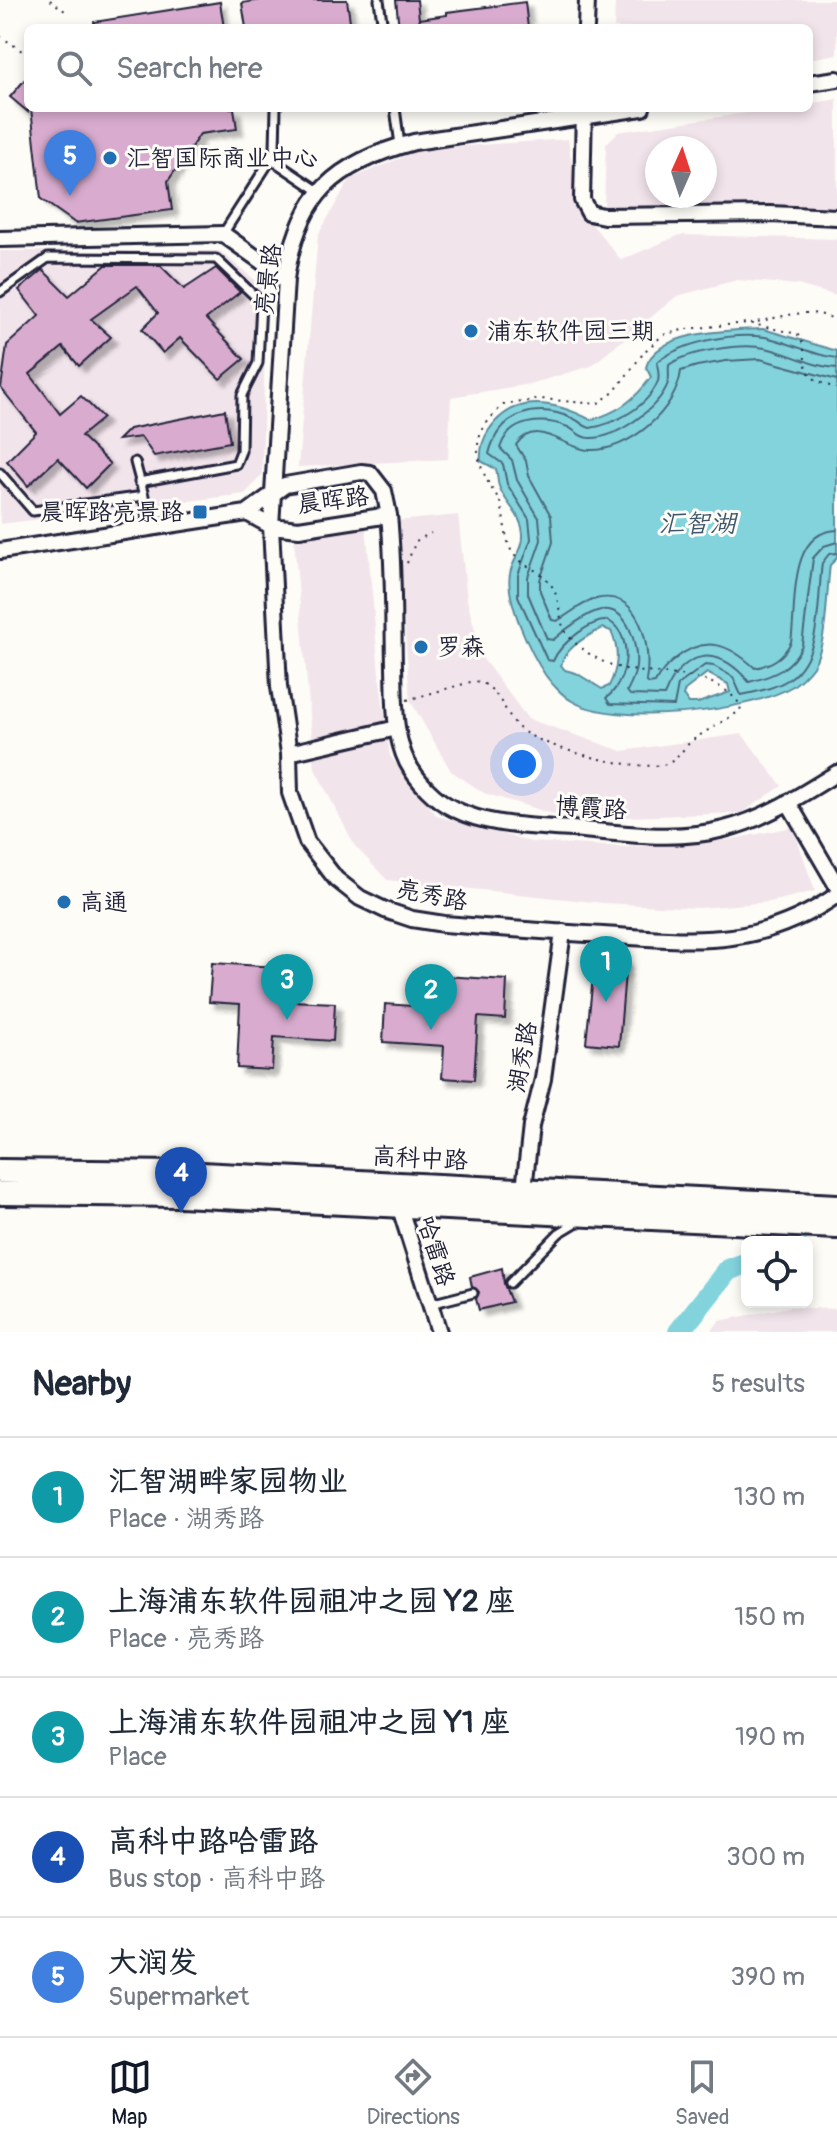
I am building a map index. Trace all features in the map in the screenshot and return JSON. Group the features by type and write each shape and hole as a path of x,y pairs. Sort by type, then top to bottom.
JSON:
{"main road":[{"name":"高科中路","path":"0,1171 181,1173 589,1215 837,1227"},
{"name":"高科中路","path":"0,1193 396,1194 524,1189 837,1206"}],"street":[{"path":"586,24 587,0"},
{"path":"813,82 837,79"},
{"path":"584,112 582,200 589,213 604,216 781,214 837,217"},
{"name":"亮景路","path":"271,526 286,279 294,237 320,192 345,169 400,145 584,112"},
{"path":"0,239 223,234 286,279"},
{"name":"晨晖路","path":"370,473 384,491 389,515 299,529 271,526 247,513 274,491 296,482 370,473"},
{"path":"0,551 247,513"},
{"name":"博霞路","path":"389,515 397,728 407,762 426,788 452,808 485,820 617,832 704,834 739,825 788,802 837,773"},
{"name":"亮秀路","path":"271,526 279,687 289,753 290,793 307,842 336,879 360,898 412,919 444,924 685,941 725,940 751,935 794,920 837,895"},
{"path":"289,753 397,728"},
{"path":"788,802 837,886"},
{"name":"湖秀路","path":"524,1189 531,1126 545,1069 563,932"},
{"name":"哈雷路","path":"396,1194 439,1332"}],"lane":[{"path":"379,0 382,24"},
{"path":"223,234 271,159 275,148 276,112"},
{"path":"396,112 400,145"},
{"path":"271,159 320,192"},
{"path":"0,292 48,258 216,259 261,302 258,363 242,395 241,451 236,464 139,482"},
{"path":"135,462 148,528"},
{"path":"0,473 33,511 144,496"},
{"path":"510,1283 559,1233 589,1215"},
{"path":"430,1304 473,1293"}],"path":[{"path":"50,0 69,14"},
{"path":"0,36 24,52"},
{"path":"403,699 474,681 482,682 490,687 518,727 532,738 591,757 663,766 676,760 692,741 740,711 741,706 727,691 701,678 613,666 568,635 562,626 554,588 542,573 515,557 510,548 500,500 479,466 476,445 480,432 503,405 541,399 597,404 614,392 639,358 663,335 799,313 825,313 837,321"},
{"path":"748,323 797,334 802,339 806,367 823,385 837,388"},
{"path":"406,565 416,541 431,533"}],"shaded area":[{"path":"615,0 837,0 837,54 813,58 813,24 614,24"},
{"path":"837,99 837,208 717,207 717,136 645,136 645,207 604,207 606,144 618,132 752,112 813,112 813,103"},
{"name":"浦东软件园三期","path":"568,139 578,207 621,260 680,235 837,239 837,296 798,285 737,280 677,296 591,366 530,384 451,397 448,459 298,467 318,235 350,179 422,149"},
{"path":"0,251 220,251 266,289 262,475 245,494 0,524"},
{"path":"458,515 467,600 483,659 528,719 622,751 742,734 782,786 742,813 569,819 484,793 451,771 410,700 397,521"},
{"path":"366,526 390,756 437,816 531,842 627,847 727,840 793,827 815,891 770,902 699,908 603,903 387,880 355,846 315,769 294,541"},
{"path":"784,1308 837,1309 837,1332 711,1332 719,1321"}],"water":[{"name":"汇智湖","path":"763,329 837,351 837,558 830,565 824,631 813,666 791,687 771,696 715,709 649,715 592,709 572,701 546,676 515,612 509,585 513,564 522,545 522,527 498,484 496,469 481,461 485,437 499,418 523,405 550,405 591,420 632,399 651,377 646,367 653,355 665,346 697,334","holes":["603,628 611,631 617,659 609,686 602,689 561,665 572,648","707,673 728,684 730,692 689,703 683,696 685,690"]}],"building":[{"path":"261,0 347,0 350,24 245,24 242,3"},
{"path":"396,0 417,0 419,19 447,15 447,12 525,2 528,24 399,24"},
{"path":"220,2 223,24 94,24"},
{"path":"24,81 24,109 10,97"},
{"name":"汇智国际商业中心","path":"31,112 235,112 237,129 200,134 168,181 172,210 75,223 41,199"},
{"path":"106,265 160,265 184,289 216,268 240,292 206,319 244,359 220,379 180,338 163,353 142,329 158,313 137,286 91,319 111,337 79,366 63,347 30,374 60,414 81,396 103,418 81,436 110,464 86,488 58,458 28,486 7,461 36,432 1,388 7,345 39,316 19,290 43,270 69,296"},
{"path":"225,410 230,442 154,456 141,437 118,440 129,429"},
{"path":"595,958 626,960 619,1046 586,1043"},
{"path":"212,963 293,968 291,1001 335,1003 333,1041 274,1037 272,1070 237,1068 240,1004 209,1002"},
{"path":"428,975 507,980 505,1019 478,1017 474,1080 442,1078 444,1046 383,1042 385,1004 426,1007"},
{"path":"502,1268 511,1302 479,1310 476,1299 479,1292 472,1287 470,1277"}],"waterway":[{"path":"795,1236 817,1216"},
{"path":"679,1332 728,1270 741,1265"}],"place":[{"name":"汇智国际商业中心","path":"110,158"},
{"name":"大润发","path":"70,196"},
{"name":"浦东软件园三期","path":"471,331"},
{"name":"晨晖路亮景路","path":"200,512"},
{"name":"罗森","path":"421,647"},
{"name":"高通","path":"64,902"},
{"name":"汇智湖畔家园物业","path":"606,1002"},
{"name":"上海浦东软件园祖冲之园 Y1 座","path":"287,1020"},
{"name":"上海浦东软件园祖冲之园 Y2 座","path":"431,1030"},
{"name":"高科中路哈雷路","path":"181,1213"}]}
